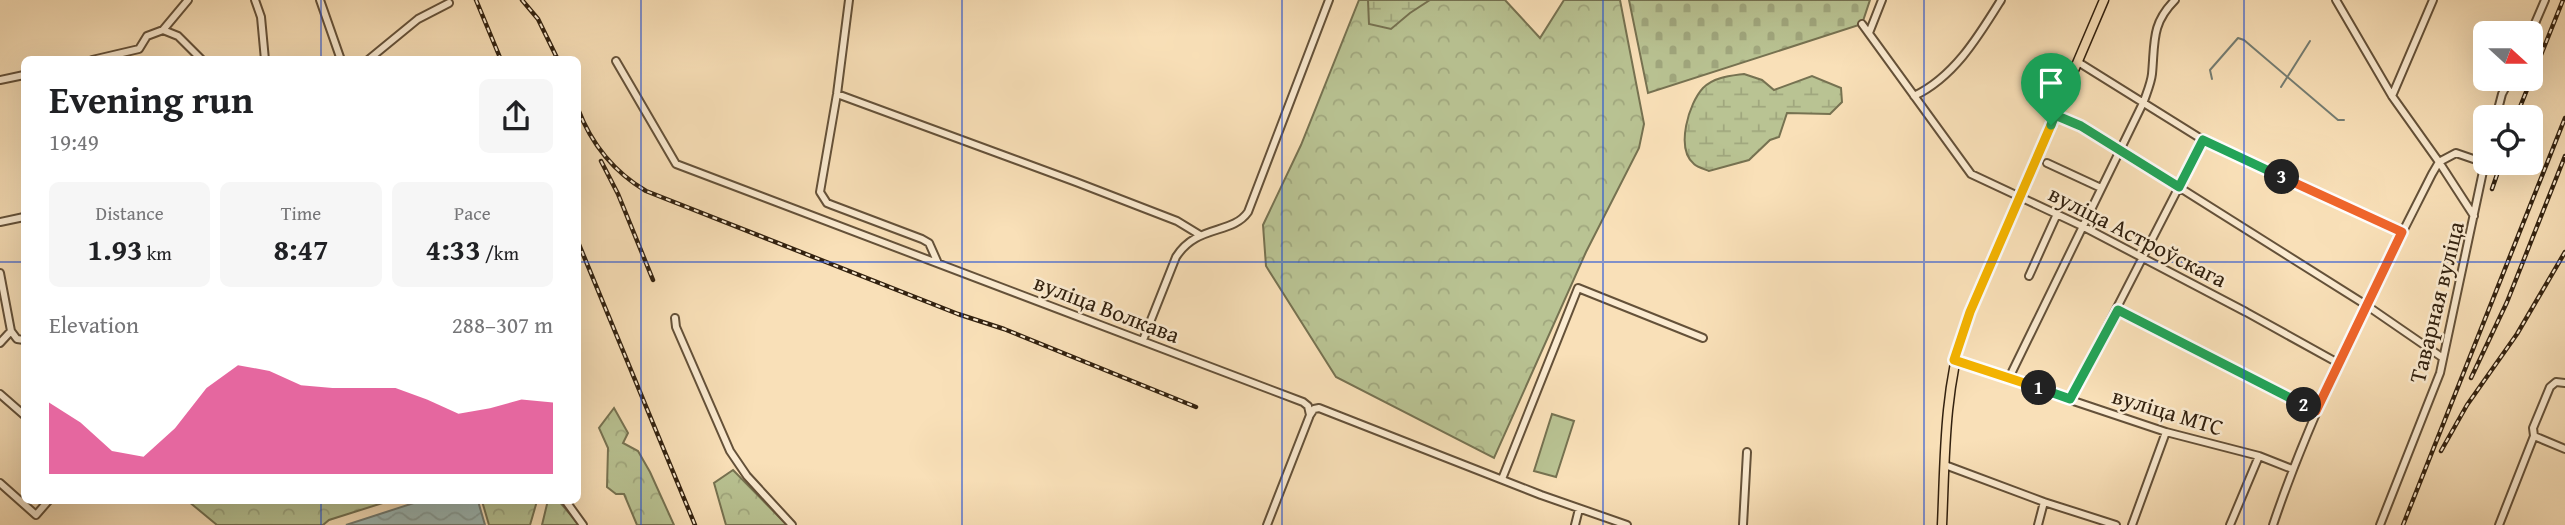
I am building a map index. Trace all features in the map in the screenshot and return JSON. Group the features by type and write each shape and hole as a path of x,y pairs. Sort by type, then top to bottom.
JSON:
{"main road":[{"path":"1942,525 1948,402 1954,360 1970,312 2104,0"}],"street":[{"path":"109,56 139,49 147,36 163,30 188,0"},
{"path":"255,0 261,17 265,56"},
{"path":"320,0 340,56"},
{"path":"849,0 837,94 820,186 823,198 832,205 922,239 929,243 937,261"},
{"path":"1143,340 1182,247 1200,234 1235,223 1248,212 1329,0"},
{"path":"1869,33 1882,0"},
{"path":"1914,96 1947,76 1979,35 2001,0"},
{"path":"2009,378 2144,101 2151,77 2155,26 2175,0"},
{"path":"2392,96 2433,0"},
{"path":"2536,21 2545,0"},
{"path":"2338,1 2392,96 2474,216"},
{"path":"373,56 418,19 449,3"},
{"name":"вуліца Астроўскага","path":"1862,24 1971,174 2082,226 2339,363"},
{"path":"163,30 178,36 198,56"},
{"name":"вуліца Волкава","path":"616,61 676,164 1303,402 1308,406 1310,415"},
{"path":"2078,62 2203,140 2402,232"},
{"path":"0,80 21,76"},
{"path":"837,94 1076,182 1177,221 1200,234"},
{"path":"2055,115 2081,126 2120,150 2365,305 2443,358"},
{"path":"2070,399 2203,140"},
{"path":"2273,525 2316,411 2365,305 2439,162 2456,153 2473,158"},
{"path":"2048,163 2101,188"},
{"name":"Таварная вуліца","path":"2380,525 2440,373 2482,175"},
{"path":"2029,276 2057,214"},
{"path":"0,222 21,218"},
{"path":"0,274 11,331 17,340 21,340"},
{"path":"1502,479 1578,288 1703,338"},
{"path":"2118,310 2316,411"},
{"path":"675,318 680,338 730,451 747,475 792,525"},
{"path":"0,343 11,331"},
{"name":"вуліца МТС","path":"1954,360 2166,432 2259,456 2292,469"},
{"path":"2499,525 2535,436 2533,428 2550,387 2556,382 2565,382"},
{"path":"0,394 21,412"},
{"path":"1267,525 1314,409 1326,410 1623,525"},
{"path":"2132,525 2166,432"},
{"path":"2535,436 2565,449"},
{"path":"1743,525 1747,452"},
{"path":"2230,525 2259,456"},
{"path":"1945,465 2044,502 2116,525"},
{"path":"0,484 21,502"},
{"path":"2038,525 2044,502"},
{"path":"23,504 36,515 46,504"},
{"path":"568,504 583,525"},
{"path":"1575,525 1579,509"}],"green space":[{"path":"1359,0 1505,0 1540,38 1564,0 1620,0 1644,124 1639,148 1586,252 1494,458 1336,377 1266,266 1263,225 1301,145"},
{"path":"1368,0 1430,0 1391,29 1369,24"},
{"path":"1629,0 1870,0 1862,24 1648,93"},
{"path":"1744,74 1762,80 1774,90 1812,76 1841,88 1842,102 1830,114 1787,113 1779,137 1770,140 1749,160 1709,171 1699,167 1688,157 1685,147 1686,126 1693,104 1703,88 1712,81"},
{"path":"614,408 628,433 623,443 638,451 674,525 637,525 624,494 616,494 607,487 608,448 599,428"},
{"path":"1552,414 1574,421 1556,477 1534,471"},
{"path":"733,470 787,525 726,525 714,483"},
{"path":"192,504 380,504 329,520 323,525 217,525"},
{"path":"483,504 536,504 530,525 489,525"},
{"path":"547,504 562,504 579,525 542,525"}],"water":[{"path":"411,504 479,504 485,525 346,525"}],"waterway":[{"path":"2212,79 2210,70 2238,38 2244,40 2338,120 2344,120"},
{"path":"2281,87 2310,41"}],"railway":[{"path":"476,0 499,56"},
{"path":"522,0 538,19 556,56"},
{"path":"2521,105 2563,0"},
{"path":"581,117 605,156 624,175 646,191 958,314 1004,329 1196,407"},
{"path":"2403,525 2565,118"},
{"path":"2471,378 2507,302 2565,156"},
{"path":"601,161 618,194 653,280"},
{"path":"2492,189 2497,175"},
{"path":"581,249 695,525"},
{"path":"2441,451 2467,405 2517,334 2565,252"}],"route":[{"path":"2055,115 2081,126 2179,187 2203,140 2402,232 2316,411 2118,310 2070,399 1954,360 1970,312 2051,125 2055,115"}]}
